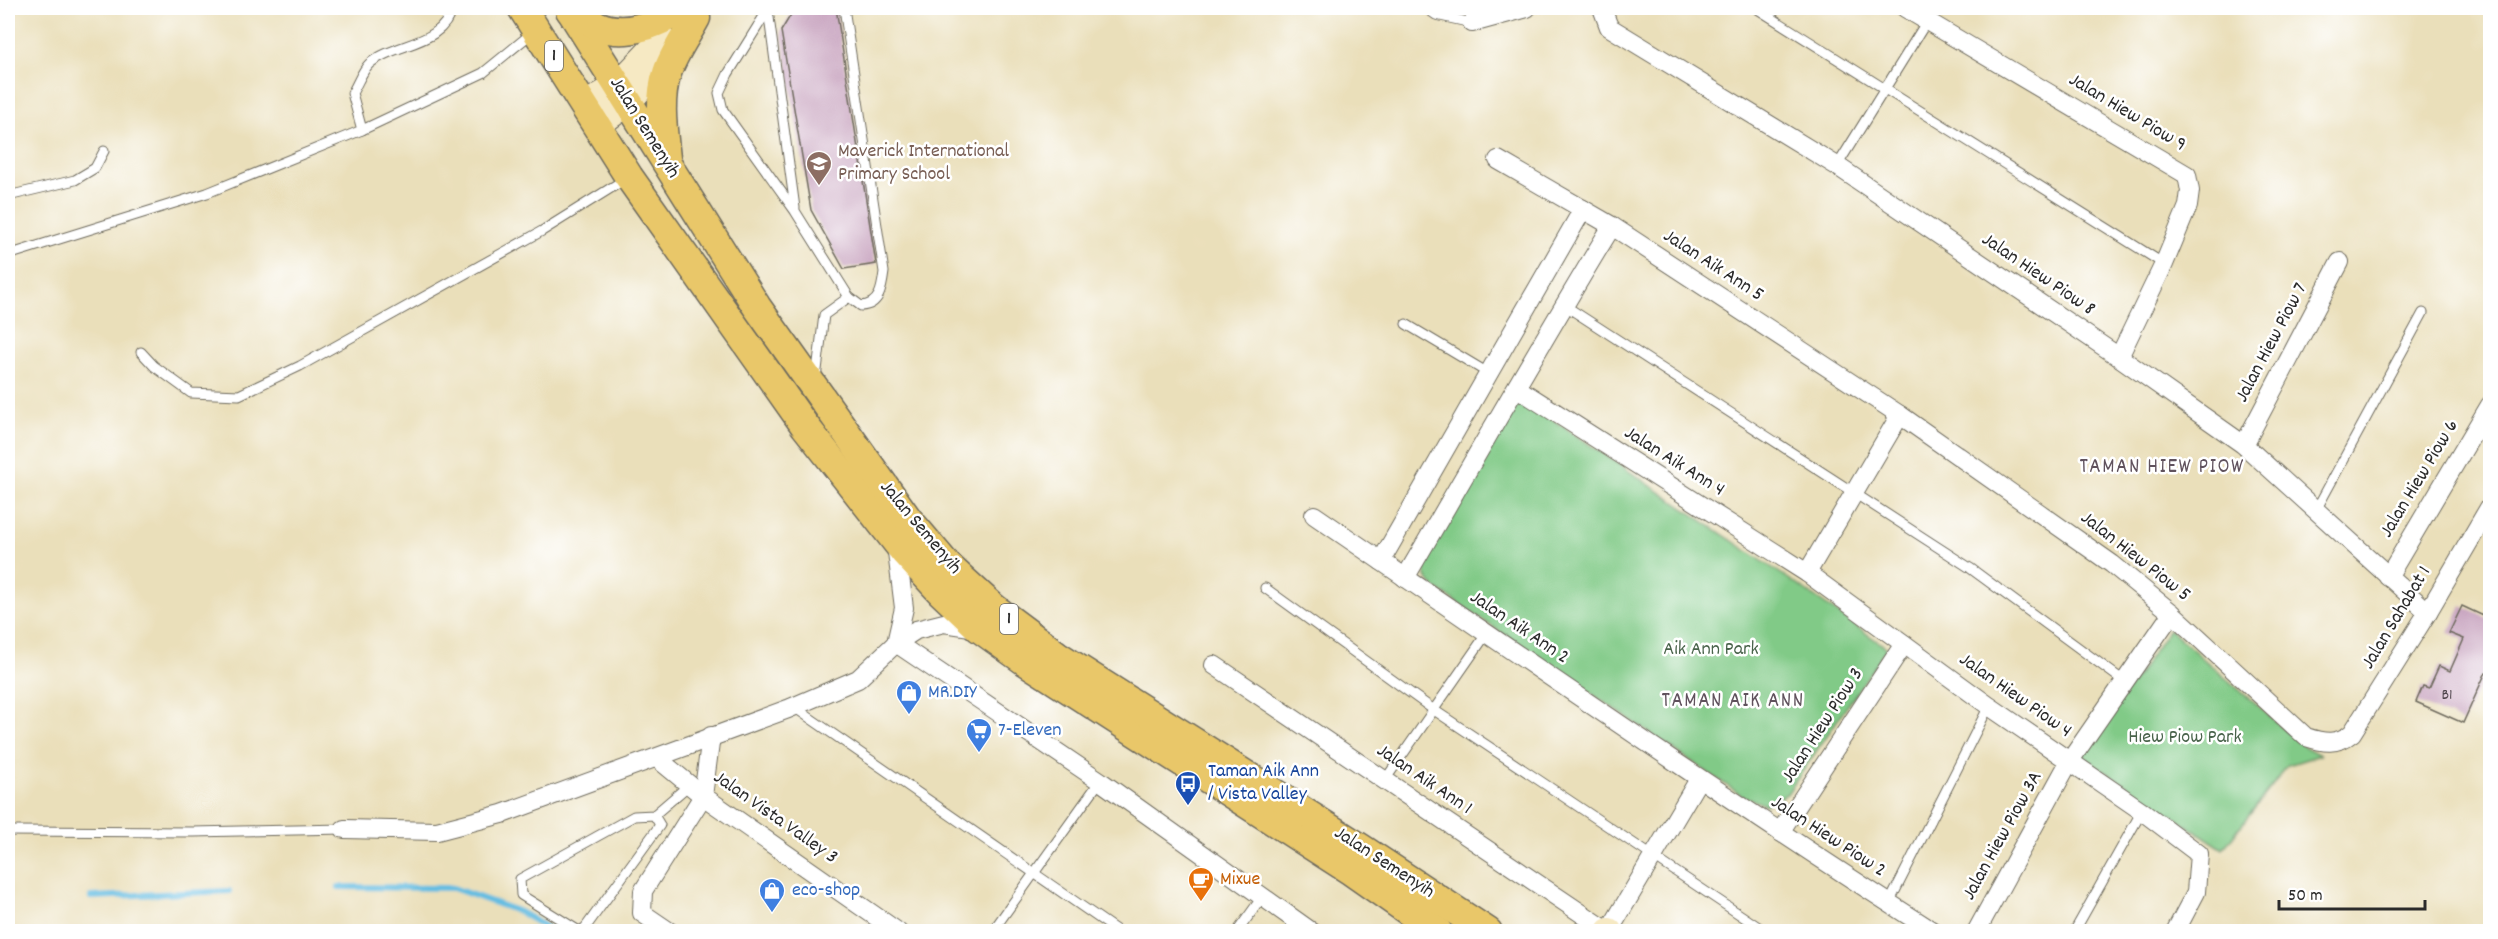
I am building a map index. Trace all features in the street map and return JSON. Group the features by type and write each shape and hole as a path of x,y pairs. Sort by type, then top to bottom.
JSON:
{"main road":[{"path":"570,9 600,27 630,30 692,11"},
{"name":"Jalan Semenyih","path":"570,9 757,308 908,519 947,565 994,608 1057,655 1361,848 1488,932"},
{"path":"667,164 662,124 663,89 692,11"},
{"name":"Jalan Semenyih","path":"529,18 630,177 805,426 896,540 941,592 979,628 1025,661 1351,871 1438,932"}],"street":[{"path":"1472,23 1527,8"},
{"name":"Jalan Hiew Piow 8","path":"1602,8 1609,27 1838,166 2244,445 2428,612"},
{"name":"Jalan Hiew Piow 9","path":"1905,8 2187,175 2190,191 2188,206 2164,264 2118,357"},
{"path":"591,115 622,94 655,48 692,11"},
{"name":"Jalan Aik Ann 5","path":"1498,160 1612,226 1900,415"},
{"path":"1381,561 1583,209"},
{"path":"1405,578 1564,304 1612,226"},
{"name":"Jalan Hiew Piow 7","path":"2244,445 2340,262"},
{"name":"Jalan Aik Ann 4","path":"1517,388 1807,573"},
{"name":"Jalan Hiew Piow 6","path":"2388,577 2490,405"},
{"path":"1807,573 1900,415"},
{"name":"Jalan Hiew Piow 5","path":"1900,415 2112,564 2172,613 2306,737 2331,743"},
{"name":"Jalan Sahabat 1","path":"2331,743 2344,740 2352,733 2428,612 2490,506"},
{"name":"Jalan Aik Ann 2","path":"1314,515 1699,779"},
{"path":"896,540 904,608 896,643"},
{"name":"Jalan Hiew Piow 4","path":"1807,573 1989,706 2142,811 2199,854 2196,892 2175,932"},
{"name":"Jalan Hiew Piow 3A","path":"1976,932 2069,762 2172,613"},
{"path":"344,829 437,831 502,814 794,707 858,679 896,643 916,630 944,623 979,628"},
{"path":"896,643 1100,782 1312,932"},
{"name":"Jalan Hiew Piow 3","path":"1780,832 1904,644"},
{"name":"Jalan Aik Ann 1","path":"1214,665 1609,931"},
{"path":"670,932 642,913 643,891 703,796 711,736"},
{"name":"Jalan Vista Valley 3","path":"657,758 703,796 898,932"},
{"path":"1609,931 1699,779"},
{"name":"Jalan Hiew Piow 2","path":"1699,779 1934,932"}],"lane":[{"path":"362,130 352,93 369,65 440,31 449,18 452,8"},
{"path":"769,9 718,93 723,110 795,211 849,297 861,306 868,306 878,299 884,272 844,8"},
{"path":"1426,8 1436,15 1451,20 1472,23"},
{"path":"1755,8 2164,264"},
{"path":"769,9 795,211"},
{"path":"8,255 207,193 362,130 483,72 529,18"},
{"path":"1838,166 1927,21"},
{"path":"8,196 75,180 94,168 104,152"},
{"path":"141,352 154,366 191,393 239,395 309,362 542,231 630,177"},
{"path":"814,390 824,315 849,297"},
{"path":"1564,304 1970,568 2125,682"},
{"path":"2316,510 2423,313"},
{"path":"1406,324 1488,373"},
{"path":"1265,588 1434,710 1766,932"},
{"path":"1385,780 1487,633"},
{"path":"1889,903 1989,706"},
{"path":"794,707 1119,932"},
{"path":"992,932 1100,782"},
{"path":"654,815 660,825 585,928 579,931 521,895 520,879 634,816 654,815 688,785"},
{"path":"2074,932 2142,811"},
{"path":"8,831 193,832 344,829"},
{"path":"1237,932 1263,896"}],"green space":[{"name":"Aik Ann Park","path":"1519,397 1887,648 1787,794 1765,805 1741,795 1434,587 1427,579 1422,561"},
{"name":"Hiew Piow Park","path":"2169,629 2305,747 2320,755 2288,765 2223,849 2082,756"}],"building":[{"path":"795,8 836,8 876,264 844,269 811,210 781,31"},
{"path":"2462,606 2490,619 2490,674 2486,672 2463,723 2416,702 2423,686 2429,688 2439,666 2450,671 2464,639 2449,633"}],"waterway":[{"path":"339,887 453,888 520,912 554,932"},
{"path":"91,897 229,891"}],"place":[{"name":"Maverick International Primary School","path":"819,187"},
{"name":"MR.DIY","path":"909,716"},
{"name":"7-Eleven","path":"979,754"},
{"name":"Taman Aik Ann / Vista Valley","path":"1188,807"},
{"name":"Mixue","path":"1201,903"},
{"name":"eco-shop","path":"772,914"}],"district":[{"name":"TAMAN HIEW PIOW","path":"2162,468"},
{"name":"TAMAN AIK ANN","path":"1733,702"}]}
